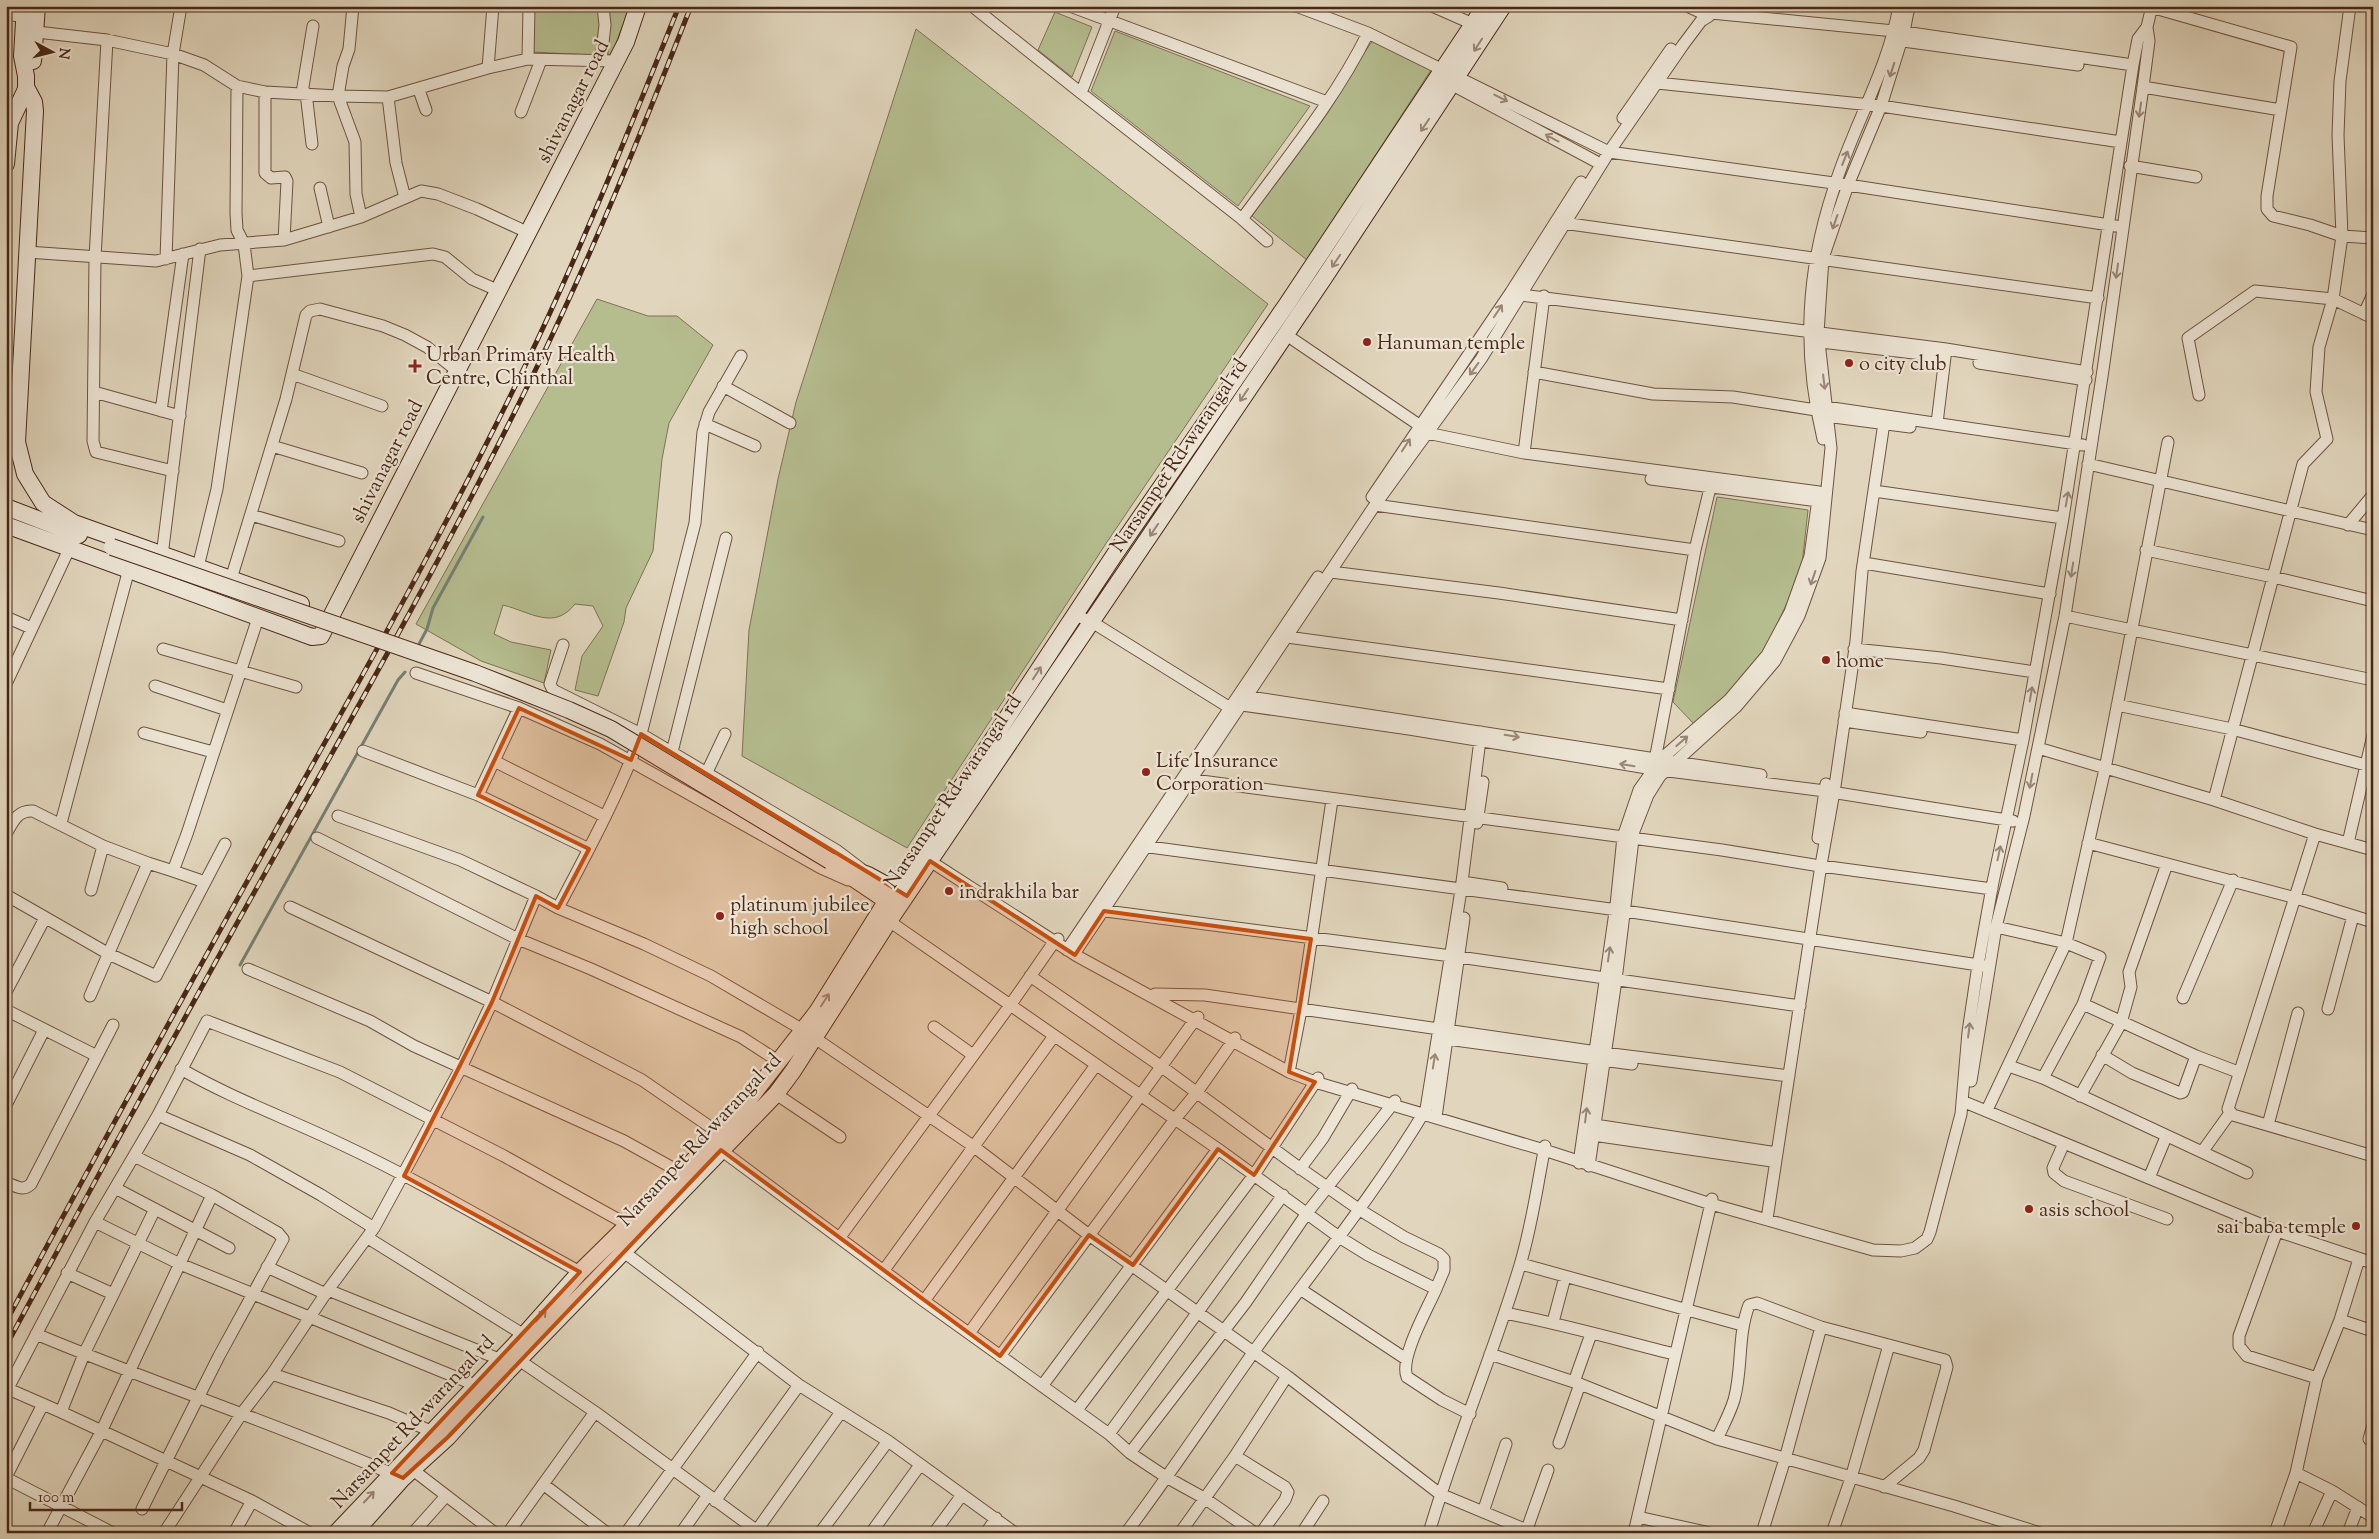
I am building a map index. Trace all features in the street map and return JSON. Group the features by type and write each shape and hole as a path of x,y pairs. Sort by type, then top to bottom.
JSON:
{"main road":[{"name":"shivanagar road","path":"6,524 258,618 317,638 321,636 496,290 529,233 608,60 638,6"},
{"name":"Narsampet Rd-warangal rd","path":"336,1533 403,1474 448,1438 519,1360 776,1094 835,985 895,903 1075,615 1287,304 1485,6"},
{"name":"Narsampet Rd-warangal rd","path":"895,903 932,860 1503,6"},
{"path":"6,164 10,123 32,67 30,19"},
{"path":"26,84 34,102 35,110 17,442 25,474 43,503 74,523 331,615"},
{"path":"26,84 7,443 11,464 20,484 32,503 48,518 66,530"},
{"path":"6,507 112,547 475,673 569,710 611,730 866,881 895,903"},
{"name":"Narsampet Rd-warangal rd","path":"354,1533 403,1474 433,1432 475,1385 524,1336 580,1272 701,1153 750,1098 778,1061 810,1034"}],"street":[{"path":"166,259 173,54 181,6"},
{"path":"353,6 350,49 343,66 338,96 355,142 356,194 361,217"},
{"path":"488,68 493,6"},
{"path":"528,59 529,6"},
{"path":"6,14 107,40 173,54 204,65 237,86 265,92 388,97 418,90 488,68 528,59 608,60 603,6"},
{"path":"972,6 1242,219 1267,241"},
{"path":"1070,6 1328,102"},
{"path":"1081,93 1115,6"},
{"path":"1296,6 1368,33 1439,73 1606,151 1834,188 1847,188 2122,231"},
{"path":"1432,6 1473,24"},
{"path":"1688,6 1700,16 1898,36 2132,69"},
{"path":"1819,261 1880,109 1898,36 1899,6"},
{"path":"1662,764 1729,700 1767,655 1790,612 1810,556 1826,450 1813,337 1819,261 1834,188 1909,6"},
{"path":"2214,800 2303,464 2327,439 2316,392 2319,347 2333,299 2342,236 2338,134 2340,81 2350,6"},
{"path":"1984,962 1996,927 2023,820 2065,616 2143,87 2149,41 2147,27 2152,7 2291,47 2267,196 2267,209 2273,216 2310,225 2342,236 2373,238"},
{"path":"1238,703 1287,637 1423,433 1595,161 1606,151 1657,83 1700,16"},
{"path":"1072,951 1238,703 1423,433 1481,359 1652,75 1700,16"},
{"path":"312,144 304,93 313,26"},
{"path":"932,860 1072,951 1289,1070 1316,1080 1430,1113 1712,1201 1876,1243 1890,1250 1915,1248 1927,1239 1965,1102 1992,886 2050,597 2098,300 2132,69 2138,39 2147,27"},
{"path":"1242,219 1328,102 1368,33"},
{"path":"107,40 95,258 93,441 96,452 173,471"},
{"path":"521,112 541,60"},
{"path":"1455,80 1595,161"},
{"path":"1657,83 1880,109 2120,146"},
{"path":"198,568 217,489 248,276 244,244 238,230 236,213 237,86"},
{"path":"2143,87 2281,110"},
{"path":"418,90 426,110"},
{"path":"265,92 265,173 271,178 285,177 287,181 284,240"},
{"path":"388,97 396,163 405,198"},
{"path":"2130,166 2196,177"},
{"path":"320,188 329,227"},
{"path":"27,252 148,261 166,259 220,245 284,240 361,217 421,191 430,192 477,209 529,233"},
{"path":"1563,223 2098,300"},
{"path":"162,556 200,249"},
{"path":"161,411 183,254"},
{"path":"248,276 433,254 445,257 472,280 496,290"},
{"path":"2199,396 2188,338 2256,291 2333,299 2368,316 2373,294"},
{"path":"1521,295 1544,296 1813,337 1945,353 2086,376"},
{"path":"1524,453 1544,296"},
{"path":"231,579 272,446 306,315 310,311 320,309 383,326 427,347 456,370"},
{"path":"1285,334 1423,433 1521,459 1710,488 1819,497"},
{"path":"1936,423 1945,353"},
{"path":"558,908 631,760 641,734 694,523 700,451 709,412 741,356"},
{"path":"1534,372 1653,394 1733,397 2075,448"},
{"path":"292,374 382,406"},
{"path":"724,386 790,423"},
{"path":"94,392 180,416"},
{"path":"1662,764 1736,707 1775,661 1799,616 1820,558 1831,448 1821,410"},
{"path":"1885,420 1936,423 2075,448 2089,455 2162,480 2373,530"},
{"path":"1765,1215 1818,861 1855,645 1863,567 1885,420"},
{"path":"706,424 755,446"},
{"path":"1423,433 1524,453 1819,497"},
{"path":"1987,1110 2066,943 2105,769 2168,442"},
{"path":"272,446 362,473"},
{"path":"1584,1161 1629,834 1662,764 1669,688 1695,550 1710,488"},
{"path":"1874,494 2063,521"},
{"path":"2348,525 2373,495"},
{"path":"1375,505 1695,550"},
{"path":"251,515 339,540"},
{"path":"672,752 726,538"},
{"path":"7,679 70,547"},
{"path":"2146,550 2373,601"},
{"path":"1863,567 2050,597"},
{"path":"61,824 129,569"},
{"path":"1331,572 1499,593 1682,620"},
{"path":"1075,615 1092,622 1238,703 1830,788 2023,820"},
{"path":"2065,616 2373,680"},
{"path":"6,617 32,628"},
{"path":"173,871 188,834 258,618"},
{"path":"1287,637 1669,688"},
{"path":"563,644 550,687 641,734 836,850 866,881"},
{"path":"1855,645 2036,669"},
{"path":"163,649 296,687"},
{"path":"416,674 519,708 593,740 821,868 866,881"},
{"path":"155,686 228,710"},
{"path":"2117,705 2232,729 2370,766"},
{"path":"478,795 519,708"},
{"path":"1844,717 2022,743"},
{"path":"144,733 213,752"},
{"path":"707,772 725,734"},
{"path":"2348,843 2370,766 2373,735"},
{"path":"1130,1532 1254,1352 1360,1210 1408,1140 1430,1113 1466,888 1484,737"},
{"path":"2038,748 2214,800 2315,834 2373,850"},
{"path":"363,751 478,795 589,848"},
{"path":"494,761 604,816"},
{"path":"1188,779 1332,800 1475,814 1629,834 1992,886 2007,885"},
{"path":"1289,1070 1301,1010 1332,800"},
{"path":"6,834 16,816 26,811 33,811 104,846 206,882"},
{"path":"338,816 460,860 558,908 644,944 754,999 810,1034 973,1146 1089,1235 1287,1376 1440,1494 1530,1531 1548,1470"},
{"path":"2202,1152 2230,1113 2229,1103 2238,1072 2296,898 2315,834"},
{"path":"317,838 518,939 591,969 741,1037 778,1061"},
{"path":"2088,843 2233,880 2373,922"},
{"path":"6,895 109,954 156,976 225,844"},
{"path":"91,890 104,846"},
{"path":"1143,846 1620,908 1984,962"},
{"path":"90,996 148,863"},
{"path":"2080,1096 2121,1023 2131,987 2128,972 2167,864"},
{"path":"2184,998 2233,880"},
{"path":"164,1533 242,1413 272,1374 327,1292 371,1233 434,1121 462,1066 492,1002 536,896"},
{"path":"895,903 1011,1004 1054,1036 1283,1195 1338,1237 1368,1255 1436,1289"},
{"path":"290,907 492,1002 642,1080 719,1133"},
{"path":"1099,910 1796,1007"},
{"path":"2328,1009 2353,916"},
{"path":"6,992 45,918"},
{"path":"1996,927 2066,943 2100,957 2083,1004 2043,1078"},
{"path":"840,1237 1056,940"},
{"path":"1072,951 1155,994 1196,1019"},
{"path":"248,969 370,1021 414,1046 462,1066 624,1141 680,1172"},
{"path":"1030,976 1198,1092 1300,1169 1360,1210 1404,1237 1439,1254 1444,1259 1444,1270 1406,1358 1404,1372 1407,1377 1442,1400 1470,1414"},
{"path":"1155,994 1205,995 1599,1056 1786,1077"},
{"path":"2083,1004 2196,1056 2238,1072"},
{"path":"6,1010 97,1056"},
{"path":"2268,1125 2298,1013"},
{"path":"970,1332 1196,1019"},
{"path":"310,1533 252,1502 166,1461 61,1412 7,1390 67,1273 158,1115 207,1021 340,1072 504,1156 628,1224"},
{"path":"6,1182 20,1188 31,1184 113,1025"},
{"path":"934,1027 973,1056"},
{"path":"6,1105 44,1030"},
{"path":"884,1270 1054,1036"},
{"path":"1000,1356 1175,1119 1198,1092 1233,1039"},
{"path":"2102,1055 2132,1073 2180,1093 2183,1092 2196,1056"},
{"path":"1584,1161 1594,1130 1599,1056"},
{"path":"924,1301 1096,1065"},
{"path":"2009,1066 2043,1078 2166,1137 2247,1173"},
{"path":"181,1070 237,1099 343,1145 580,1272"},
{"path":"1077,1410 1254,1175 1316,1080"},
{"path":"1300,1169 1323,1138 1351,1090"},
{"path":"776,1094 840,1138"},
{"path":"1130,1453 1224,1331 1307,1213 1394,1102"},
{"path":"1965,1102 2277,1231 2373,1263"},
{"path":"2230,1113 2373,1156"},
{"path":"158,1115 250,1155 321,1194 371,1233 524,1336"},
{"path":"1594,1130 1774,1157"},
{"path":"2148,1178 2166,1137"},
{"path":"2064,1143 2053,1168 2057,1176 2064,1181 2167,1218"},
{"path":"1429,1533 1440,1494 1470,1414 1521,1264 1534,1210 1544,1148"},
{"path":"1042,1386 1133,1266 1218,1149"},
{"path":"721,1150 924,1301 1077,1410 1109,1434 1130,1453 1166,1478 1204,1498 1255,1533"},
{"path":"134,1156 212,1195 282,1236 282,1243 252,1294 142,1509"},
{"path":"115,1188 229,1248"},
{"path":"47,1533 101,1432 212,1195"},
{"path":"1109,1434 1283,1195"},
{"path":"1634,1533 1674,1354 1712,1201"},
{"path":"61,1412 84,1354 155,1209"},
{"path":"95,1222 180,1264 475,1385"},
{"path":"2277,1231 2239,1336 2238,1346 2247,1356 2317,1378"},
{"path":"624,1252 799,1385 888,1441 1015,1533"},
{"path":"2275,1533 2296,1473 2317,1378 2340,1320 2359,1259"},
{"path":"1521,1264 1685,1311 1742,1325"},
{"path":"267,1267 499,1359"},
{"path":"67,1273 113,1294"},
{"path":"1553,1322 1566,1277"},
{"path":"1300,1289 1406,1358"},
{"path":"1717,1439 1734,1400 1739,1371 1742,1325 1749,1305 1755,1302 1821,1327 1943,1358 1947,1366 1924,1450 1920,1458 1884,1487"},
{"path":"1505,1313 1553,1322 1591,1334 1674,1354"},
{"path":"2340,1320 2373,1331"},
{"path":"1762,1533 1785,1459 1821,1327"},
{"path":"36,1334 128,1372 297,1433 403,1474 446,1496 494,1533"},
{"path":"1559,1443 1591,1334"},
{"path":"1836,1532 1889,1345"},
{"path":"626,1533 758,1352"},
{"path":"1490,1354 1577,1383 1717,1439 2040,1533"},
{"path":"519,1360 595,1412 759,1532 841,1412"},
{"path":"272,1374 390,1413 433,1432"},
{"path":"1180,1533 1235,1456 1287,1376"},
{"path":"681,1533 712,1498 799,1385"},
{"path":"43,1404 6,1478 114,1533"},
{"path":"508,1533 595,1412"},
{"path":"2370,1439 2373,1425"},
{"path":"820,1533 888,1441"},
{"path":"1483,1512 1506,1444"},
{"path":"1235,1456 1285,1487 1288,1492 1285,1500 1261,1533"},
{"path":"871,1533 920,1464"},
{"path":"2296,1473 2332,1491 2373,1517"},
{"path":"543,1484 607,1533"},
{"path":"2313,1533 2332,1491"},
{"path":"934,1533 962,1495"},
{"path":"413,1533 446,1496"},
{"path":"1302,1533 1324,1501"},
{"path":"234,1533 252,1502"},
{"path":"2348,1533 2358,1507"},
{"path":"1638,1517 1710,1533"},
{"path":"986,1533 996,1518"}],"highlighted area":[{"path":"519,708 631,760 641,734 907,896 930,861 1075,955 1104,911 1311,939 1289,1072 1315,1082 1254,1175 1218,1149 1133,1265 1089,1235 1000,1356 721,1150 448,1437 403,1478 392,1473 580,1272 404,1176 492,1002 536,896 558,908 589,849 478,795"}],"green space":[{"path":"535,6 630,6 611,56 532,52"},
{"path":"1055,12 1092,27 1072,77 1038,50"},
{"path":"916,29 1268,304 1107,542 907,848 742,756 749,630 778,479 796,402"},
{"path":"1115,31 1310,106 1238,206 1091,91"},
{"path":"1373,40 1433,67 1307,260 1252,216"},
{"path":"597,299 648,316 677,316 713,345 669,423 662,459 653,551 626,608 624,622 598,696 575,690 582,656 603,626 593,606 575,604 559,617 550,618 533,615 503,605 494,634 511,642 551,650 544,683 481,661 416,624"},
{"path":"1717,497 1808,510 1801,574 1762,655 1728,694 1694,724 1673,702"}],"waterway":[{"path":"419,644 427,629 433,608 483,517"},
{"path":"240,965 398,680 405,672"}],"railway":[{"path":"6,1322 465,486 545,324 585,234 679,6"},
{"path":"6,1346 174,1037 386,656 498,446 555,330 596,238 691,6"}],"place":[{"name":"Hanuman temple","path":"1367,342"},
{"name":"o city club","path":"1849,363"},
{"name":"Urban Primary Health Centre, Chinthal","path":"415,366"},
{"name":"home","path":"1826,660"},
{"name":"Life Insurance Corporation","path":"1146,772"},
{"name":"indrakhila bar","path":"949,891"},
{"name":"platinum jubilee high school","path":"720,916"},
{"name":"asis school","path":"2029,1209"},
{"name":"sai baba temple","path":"2356,1226"}]}
